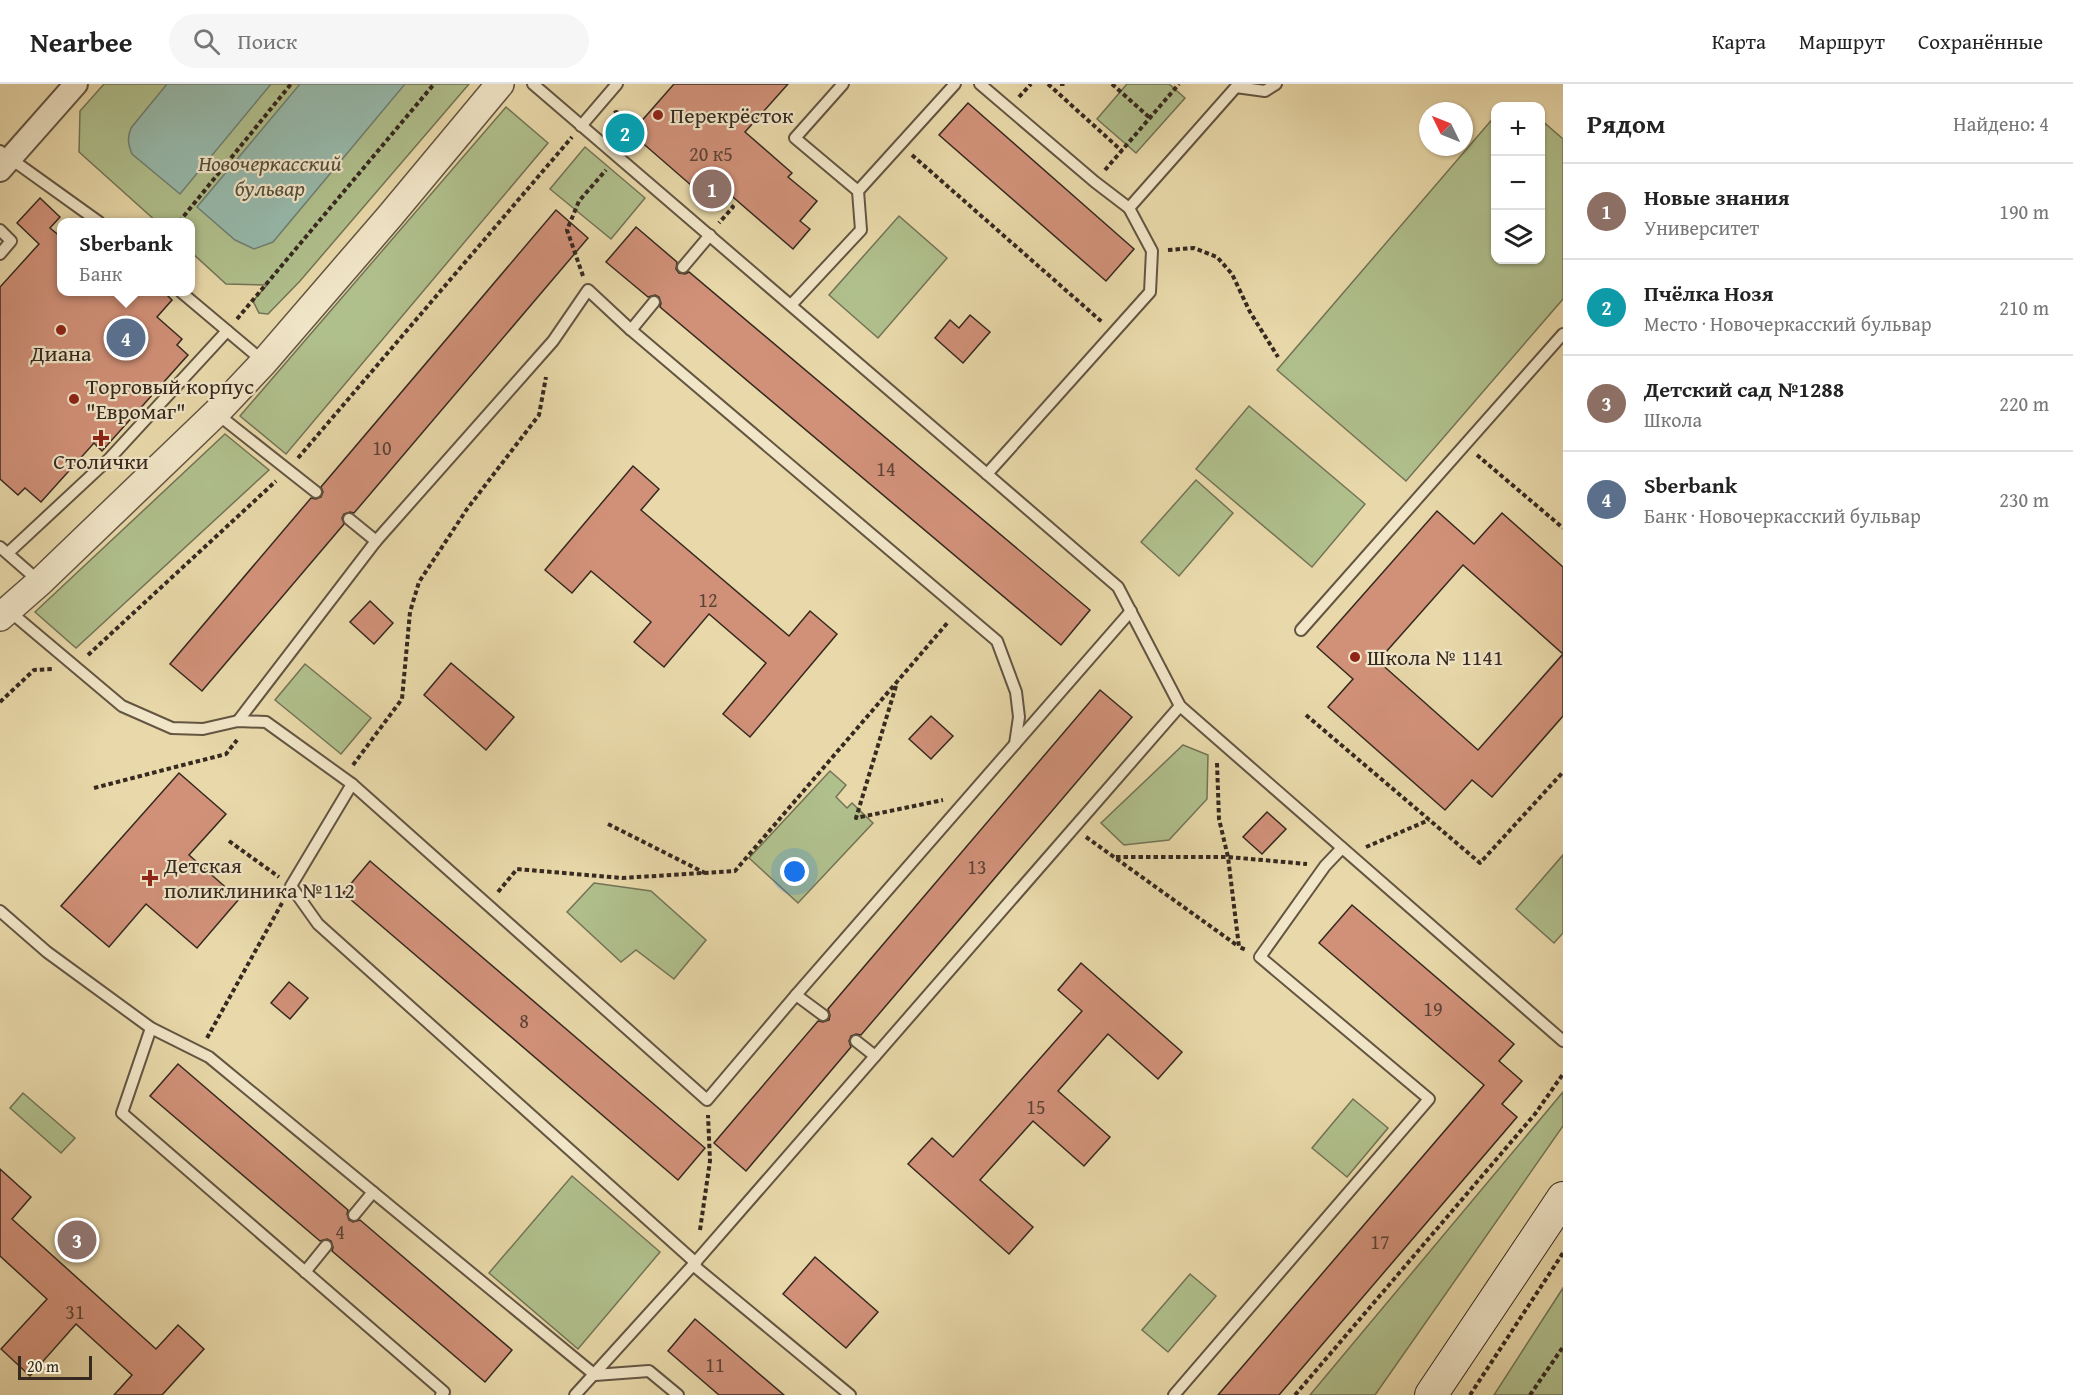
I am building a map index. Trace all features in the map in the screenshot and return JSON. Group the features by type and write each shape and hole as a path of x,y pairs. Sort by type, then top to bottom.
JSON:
{"main road":[{"path":"1431,1395 1563,1198"}],"street":[{"path":"4,160 76,84"},
{"path":"4,614 216,413 264,362 500,84"}],"lane":[{"path":"534,84 1119,587 1180,706 1563,1041"},
{"path":"581,126 617,84"},
{"path":"791,305 861,230 858,191 795,138 843,84"},
{"path":"858,191 955,84"},
{"path":"980,84 1129,208 1152,251 1150,292 987,474"},
{"path":"1129,208 1235,86 1265,91 1276,84"},
{"path":"4,160 93,218"},
{"path":"0,230 11,241 0,254"},
{"path":"683,267 710,235"},
{"path":"238,722 376,541 553,341 588,290 631,330 998,640 1016,692 1019,717 1015,744"},
{"path":"187,296 264,362"},
{"path":"631,330 654,302"},
{"path":"40,582 4,550 110,458 226,331"},
{"path":"1301,630 1563,334"},
{"path":"216,413 316,492"},
{"path":"349,519 376,541"},
{"path":"4,614 75,667 122,706 172,728 203,729 238,722 266,722 348,781 707,1100 796,994 1131,611"},
{"path":"575,1395 694,1264 1180,706"},
{"path":"348,781 291,886 318,924 694,1264 850,1395"},
{"path":"1174,1395 1429,1100 1260,957 1325,866 1346,851"},
{"path":"0,911 47,952 151,1028 209,1057 595,1375 649,1371 678,1395"},
{"path":"796,994 823,1015"},
{"path":"151,1028 122,1113 444,1392 441,1395"},
{"path":"856,1041 875,1056"},
{"path":"354,1215 373,1192"},
{"path":"305,1272 326,1246"}],"path":[{"path":"182,218 291,84"},
{"path":"226,331 434,84"},
{"path":"1048,84 1122,151"},
{"path":"1060,84 1067,84"},
{"path":"1112,84 1150,118"},
{"path":"1095,182 1179,84"},
{"path":"588,290 567,230 579,201 617,156 616,112 622,103"},
{"path":"0,702 34,670 75,667 288,470 581,126"},
{"path":"900,144 1114,332"},
{"path":"710,235 733,207 714,191"},
{"path":"1152,251 1194,248 1217,257 1232,273 1250,312 1278,357"},
{"path":"348,781 402,699 410,612 419,582 467,509 539,415 553,341"},
{"path":"1465,445 1563,528"},
{"path":"488,905 517,869 622,878 735,871 960,609"},
{"path":"897,682 856,818 972,794"},
{"path":"1306,715 1480,863 1563,772"},
{"path":"94,788 226,754 250,723"},
{"path":"1217,738 1219,819 1228,857 1239,947"},
{"path":"1346,851 1429,820"},
{"path":"608,824 706,873"},
{"path":"1073,829 1116,857 1239,947 1260,957"},
{"path":"199,1052 291,886 229,841"},
{"path":"1116,857 1228,857 1325,866"},
{"path":"1295,1395 1535,1114 1563,1074"},
{"path":"694,1264 710,1161 707,1100"},
{"path":"1470,1395 1563,1253"},
{"path":"1530,1395 1563,1347"}],"green space":[{"name":"Новочеркасский бульвар","path":"104,84 469,84 300,281 268,314 259,313 253,301 267,285 226,284 195,256 195,218 153,218 79,152 80,111"},
{"path":"1127,84 1169,84 1185,98 1136,153 1097,119"},
{"path":"506,107 548,143 286,454 240,416"},
{"path":"1491,121 1491,264 1545,264 1545,123 1563,139 1563,299 1406,481 1277,370 1461,156 1473,156 1473,142"},
{"path":"585,147 645,198 611,239 550,189"},
{"path":"899,216 947,258 878,338 829,295"},
{"path":"1249,406 1365,504 1312,567 1196,469"},
{"path":"225,434 269,470 76,648 35,612"},
{"path":"1196,480 1233,513 1179,576 1141,542"},
{"path":"305,664 371,718 341,754 275,700"},
{"path":"1183,745 1208,755 1207,799 1169,840 1124,845 1101,823"},
{"path":"830,771 846,785 836,797 847,808 852,803 873,823 798,903 749,858"},
{"path":"1563,855 1563,933 1554,943 1516,909"},
{"path":"594,883 651,891 706,940 674,979 636,950 621,962 567,912"},
{"path":"1563,1092 1563,1126 1375,1395 1310,1395"},
{"path":"23,1093 75,1138 61,1153 10,1108"},
{"path":"1353,1099 1388,1128 1347,1177 1312,1148"},
{"path":"572,1176 660,1252 578,1349 489,1273"},
{"path":"1190,1274 1216,1296 1168,1352 1142,1330"},
{"path":"1563,1288 1563,1395 1494,1395"}],"shaded area":[{"path":"167,84 271,84 180,194 132,154 128,141 131,128"},
{"path":"300,84 405,84 273,242 254,249 235,240 197,207"}],"building":[{"path":"674,84 788,84 745,132 792,173 788,177 817,201 800,221 810,229 793,249 719,185 707,199 631,133"},
{"path":"968,103 1134,249 1106,281 939,135"},
{"name":"Торговый корпус \"Евромаг\"","path":"40,198 60,217 50,228 57,234 57,296 168,296 172,300 157,317 182,339 177,345 188,355 102,451 94,443 41,502 25,488 18,495 0,479 0,287 39,244 17,223"},
{"path":"556,210 588,238 354,513 344,514 342,518 344,524 202,691 170,664 311,498 321,497 323,492 321,487"},
{"path":"636,227 677,262 676,269 679,273 689,272 1090,610 1061,645 660,307 659,297 655,295 648,297 606,262"},
{"path":"970,315 990,332 963,363 935,338 950,320 959,328"},
{"path":"633,466 659,489 641,510 789,636 810,611 837,634 750,737 723,714 766,663 709,614 664,667 634,642 651,622 591,571 572,593 545,570"},
{"name":"Школа № 1141","path":"1437,511 1474,544 1502,513 1563,567 1563,654 1563,716 1492,797 1472,780 1445,810 1328,707 1353,679 1317,647","holes":["1463,565 1563,654 1478,750 1378,661"]},
{"path":"370,601 393,623 374,644 350,622"},
{"path":"451,663 514,717 486,750 424,695"},
{"path":"1100,690 1132,717 861,1035 851,1036 849,1041 851,1047 746,1171 714,1143 818,1021 829,1020 828,1009"},
{"path":"931,716 953,736 931,759 909,739"},
{"name":"Детская поликлиника №112","path":"179,773 226,814 189,855 239,899 197,948 146,904 109,947 61,906"},
{"path":"1267,812 1286,829 1262,854 1243,837"},
{"path":"370,861 705,1148 678,1180 343,893"},
{"path":"1352,905 1514,1044 1499,1061 1522,1081 1502,1104 1517,1117 1279,1395 1218,1395 1484,1085 1319,943"},
{"path":"1081,963 1182,1052 1158,1079 1108,1034 1058,1091 1110,1137 1084,1166 1033,1121 980,1180 1033,1227 1009,1254 908,1164 932,1138 953,1157 1082,1011 1058,990"},
{"path":"289,982 308,998 290,1019 271,1003"},
{"path":"178,1064 348,1210 349,1220 353,1222 360,1220 512,1350 485,1382 332,1251 331,1241 327,1239 320,1241 150,1096"},
{"path":"0,1169 31,1197 12,1219 156,1349 178,1325 204,1349 162,1395 114,1395 132,1375 76,1324 30,1376 1,1349 47,1299 0,1256"},
{"path":"815,1257 878,1312 846,1348 783,1294"},
{"path":"695,1319 784,1395 719,1395 668,1351"}],"place":[{"name":"Перекрёсток","path":"658,115"},
{"name":"Пчёлка Нозя","path":"625,133"},
{"name":"Новые знания","path":"712,189"},
{"name":"Диана","path":"61,330"},
{"name":"Sberbank","path":"126,338"},
{"name":"Торговый корпус \"Евромаг\"","path":"74,399"},
{"name":"Столички","path":"101,438"},
{"name":"Школа № 1141","path":"1355,657"},
{"name":"Детская поликлиника №112","path":"150,878"},
{"name":"Детский сад №1288","path":"77,1240"}]}
